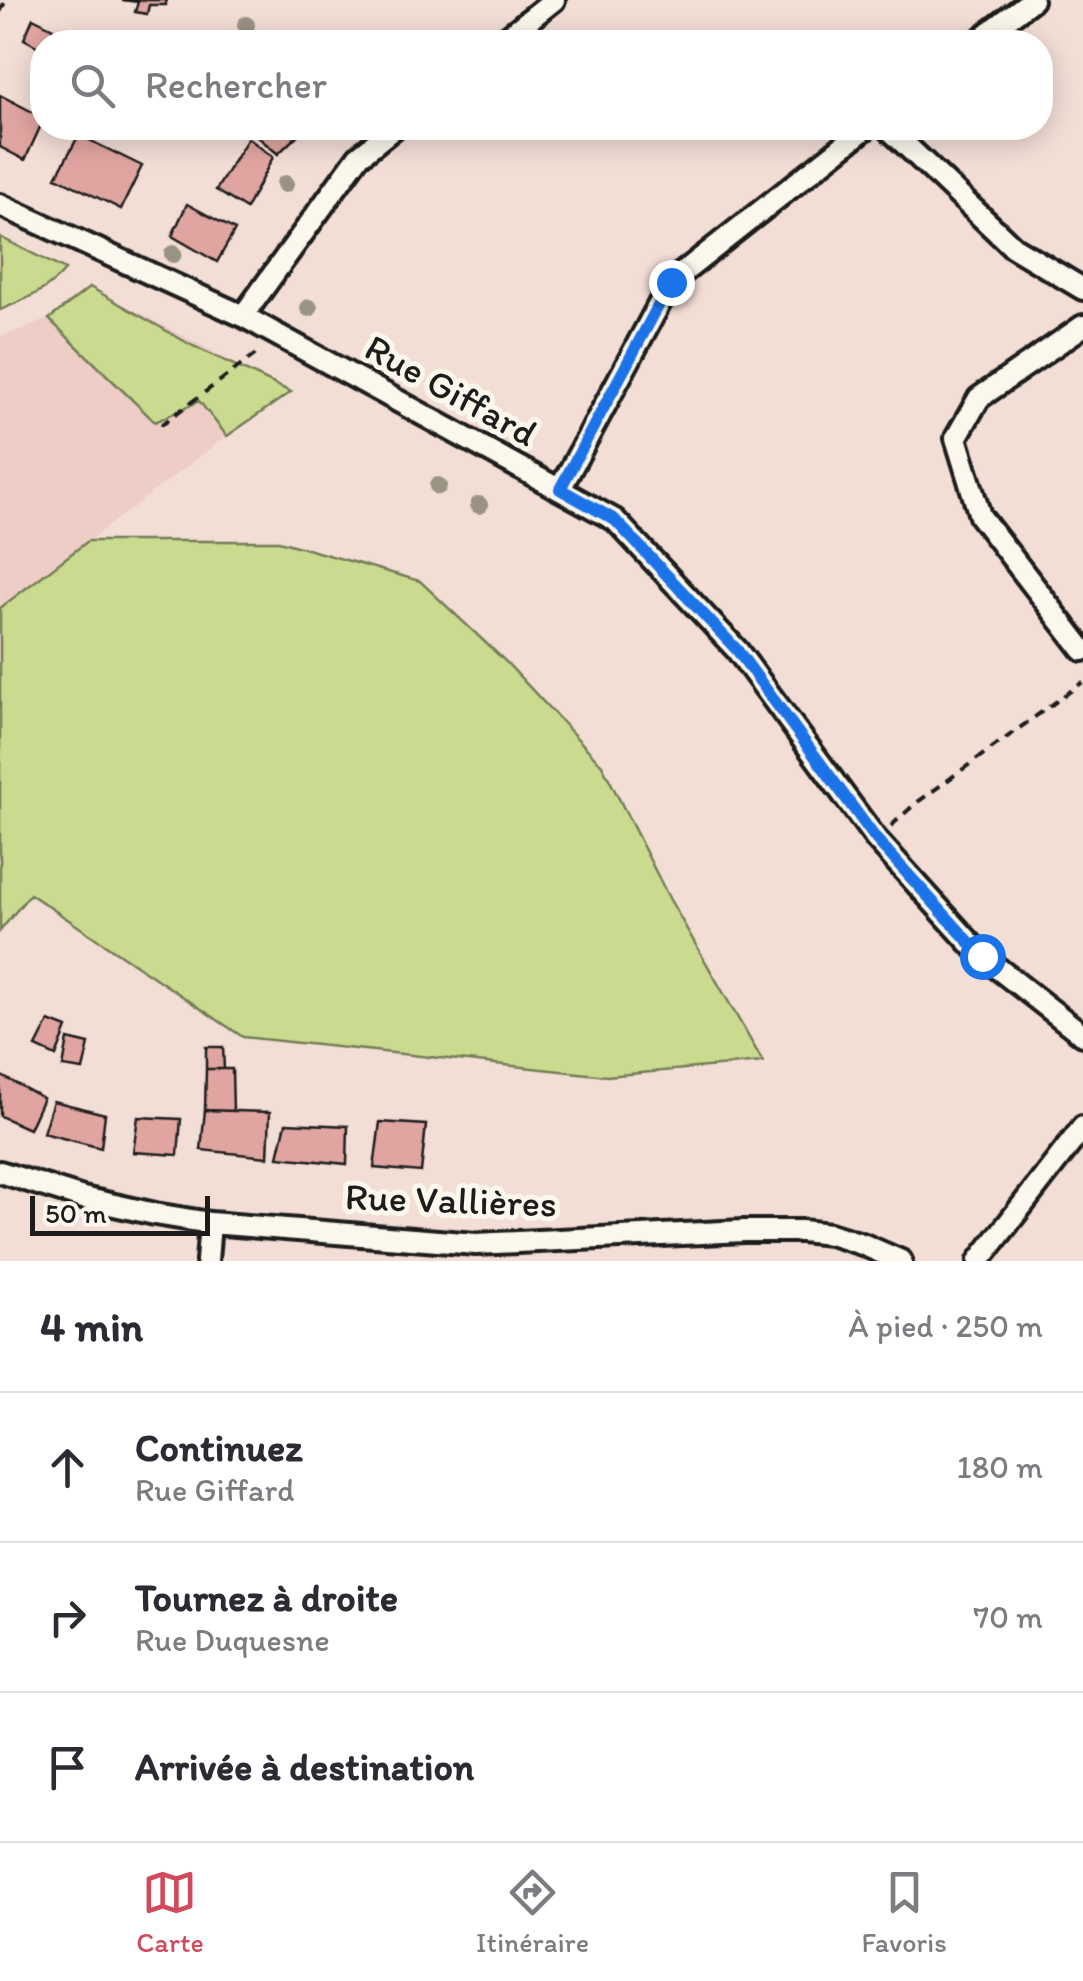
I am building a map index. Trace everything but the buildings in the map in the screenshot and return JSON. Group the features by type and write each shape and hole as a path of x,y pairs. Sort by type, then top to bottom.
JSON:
{"street":[{"path":"516,30 554,0"},
{"path":"993,30 1032,0"},
{"path":"243,316 358,156 379,140"},
{"path":"560,489 671,282 851,140"},
{"path":"901,140 1013,247 1083,289"},
{"name":"Rue Giffard","path":"0,205 243,316 615,520 737,650 876,839 982,956 1083,1035"},
{"path":"1083,326 979,398 956,438 980,516 1083,650"},
{"path":"980,1261 1083,1127"},
{"name":"Rue Vallières","path":"0,1172 83,1198 210,1223 476,1244 801,1231 830,1234 901,1261"},
{"path":"208,1261 210,1223"}],"path":[{"path":"0,12 6,0"},
{"path":"160,425 279,336"},
{"path":"876,839 916,804 1083,682"}],"shaded area":[{"path":"90,287 291,392 0,608 0,337 49,319"}],"green space":[{"path":"0,237 65,270 43,289 0,310"},
{"path":"90,287 193,346 291,392 227,436 199,401 155,422 49,319"},
{"path":"88,541 279,541 420,581 506,662 602,765 669,898 763,1062 607,1076 243,1037 30,894 0,931 0,608"}],"route":[{"path":"671,282 560,489 615,520 737,650 876,839 982,956"}]}
